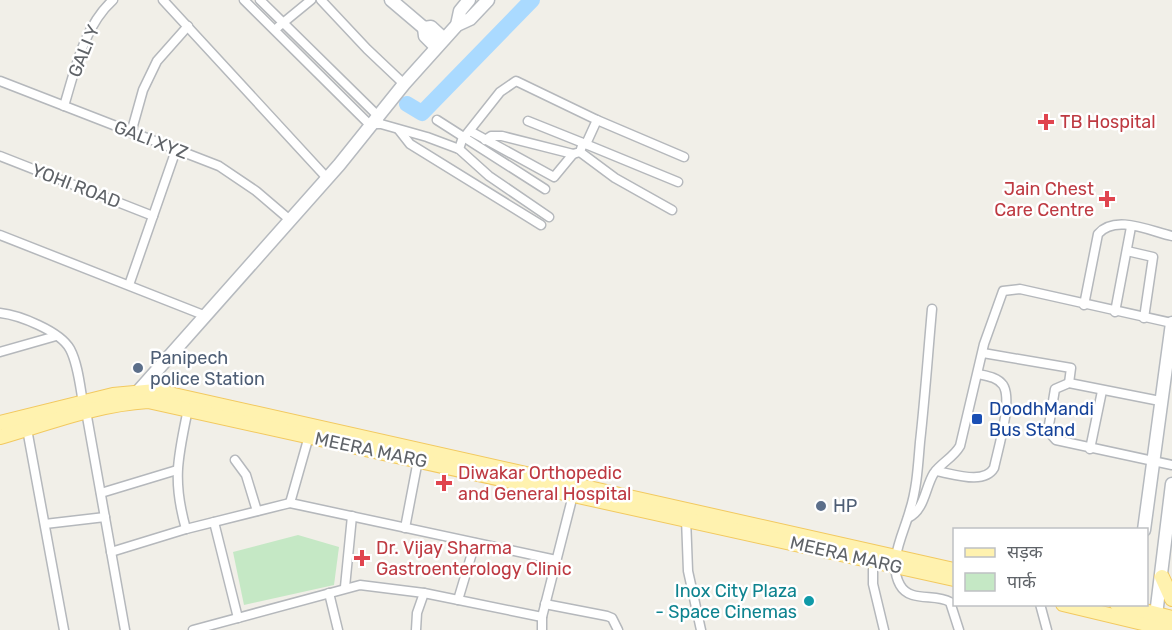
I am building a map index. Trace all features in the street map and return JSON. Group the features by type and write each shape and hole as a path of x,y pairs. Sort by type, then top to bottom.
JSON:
{"main road":[{"name":"MEERA MARG","path":"0,437 84,407 140,391 156,391 873,556"},
{"name":"MEERA MARG","path":"0,423 84,407 148,401 418,460 574,489 686,518 953,570"},
{"name":"MEERA MARG","path":"895,560 953,579"},
{"path":"1162,577 1172,599"},
{"path":"1082,606 1138,612"},
{"path":"1122,606 1172,630"},
{"path":"1155,620 1172,618"}],"street":[{"name":"GALI Y","path":"64,106 91,31 99,15 113,0"},
{"path":"163,0 327,178"},
{"path":"244,0 273,31 376,121 459,149 489,176 549,218"},
{"path":"260,0 376,121"},
{"path":"273,31 311,0"},
{"path":"321,0 404,84"},
{"path":"391,0 424,28 425,36 440,43"},
{"path":"457,25 460,11 469,0"},
{"path":"128,402 327,178 440,43 457,25 470,19 488,0"},
{"path":"131,133 142,90 157,61 188,26"},
{"name":"GALI XYZ","path":"0,81 219,166 234,175 290,220"},
{"path":"459,149 467,135 512,82 684,158"},
{"path":"437,120 467,135 545,189"},
{"path":"467,135 485,140 551,177 580,148 597,120"},
{"path":"528,121 580,148 678,182"},
{"path":"399,130 410,144 541,225"},
{"path":"485,140 490,136 502,136 580,148 622,183 672,210"},
{"path":"129,285 176,150"},
{"name":"YOHI ROAD","path":"0,156 153,216"},
{"path":"1084,305 1098,234 1105,226 1117,224 1172,236"},
{"path":"1115,312 1131,227"},
{"path":"0,235 206,316"},
{"path":"1127,251 1153,257 1144,318"},
{"path":"908,518 920,506 936,471 955,455 960,446 993,314 1003,291 1020,289 1172,323 1144,528"},
{"path":"932,309 917,470 908,518 895,560 899,584 905,591 912,595 944,598 950,602 959,630"},
{"path":"0,313 25,319 56,336 64,341 74,358 125,630"},
{"path":"0,352 56,336"},
{"path":"983,353 1071,368 1069,383"},
{"path":"936,471 982,478 990,474 994,468 1008,397 1002,385 993,378 978,374"},
{"path":"1160,401 1069,383 1055,389 1048,431 1056,440 1172,465"},
{"path":"1090,448 1102,391"},
{"path":"186,529 177,498 177,470 188,409"},
{"path":"27,429 64,630"},
{"path":"290,503 309,436"},
{"path":"235,460 246,475 257,512"},
{"path":"405,528 418,460"},
{"path":"101,493 177,470"},
{"path":"1155,620 1162,577 1168,557 1172,484"},
{"path":"542,630 542,617 574,489"},
{"path":"111,552 186,529 290,503 556,560"},
{"path":"345,587 352,516"},
{"path":"45,524 105,517"},
{"path":"686,518 688,571 701,630"},
{"path":"214,522 238,618"},
{"path":"458,600 475,543"},
{"path":"873,556 873,584 884,630"},
{"path":"193,630 208,628 345,587 360,585 424,592 542,617"},
{"path":"416,630 417,613 424,592"},
{"path":"328,593 338,630"},
{"path":"545,604 607,616 612,618 618,630"},
{"path":"1041,606 1047,630"}],"green space":[{"path":"298,535 339,547 334,585 244,605 233,552"}],"waterway":[{"path":"407,104 422,113 532,0"}],"place":[{"name":"TB Hospital","path":"1046,122"},
{"name":"Jain Chest Care Centre","path":"1107,199"},
{"name":"Panipech police Station","path":"138,368"},
{"name":"DoodhMandi Bus Stand","path":"977,419"},
{"name":"Diwakar Orthopedic and General Hospital","path":"444,483"},
{"name":"HP","path":"821,506"},
{"name":"Dr. Vijay Sharma Gastroenterology Clinic","path":"362,558"},
{"name":"Inox City Plaza - Space Cinemas","path":"809,601"}]}
